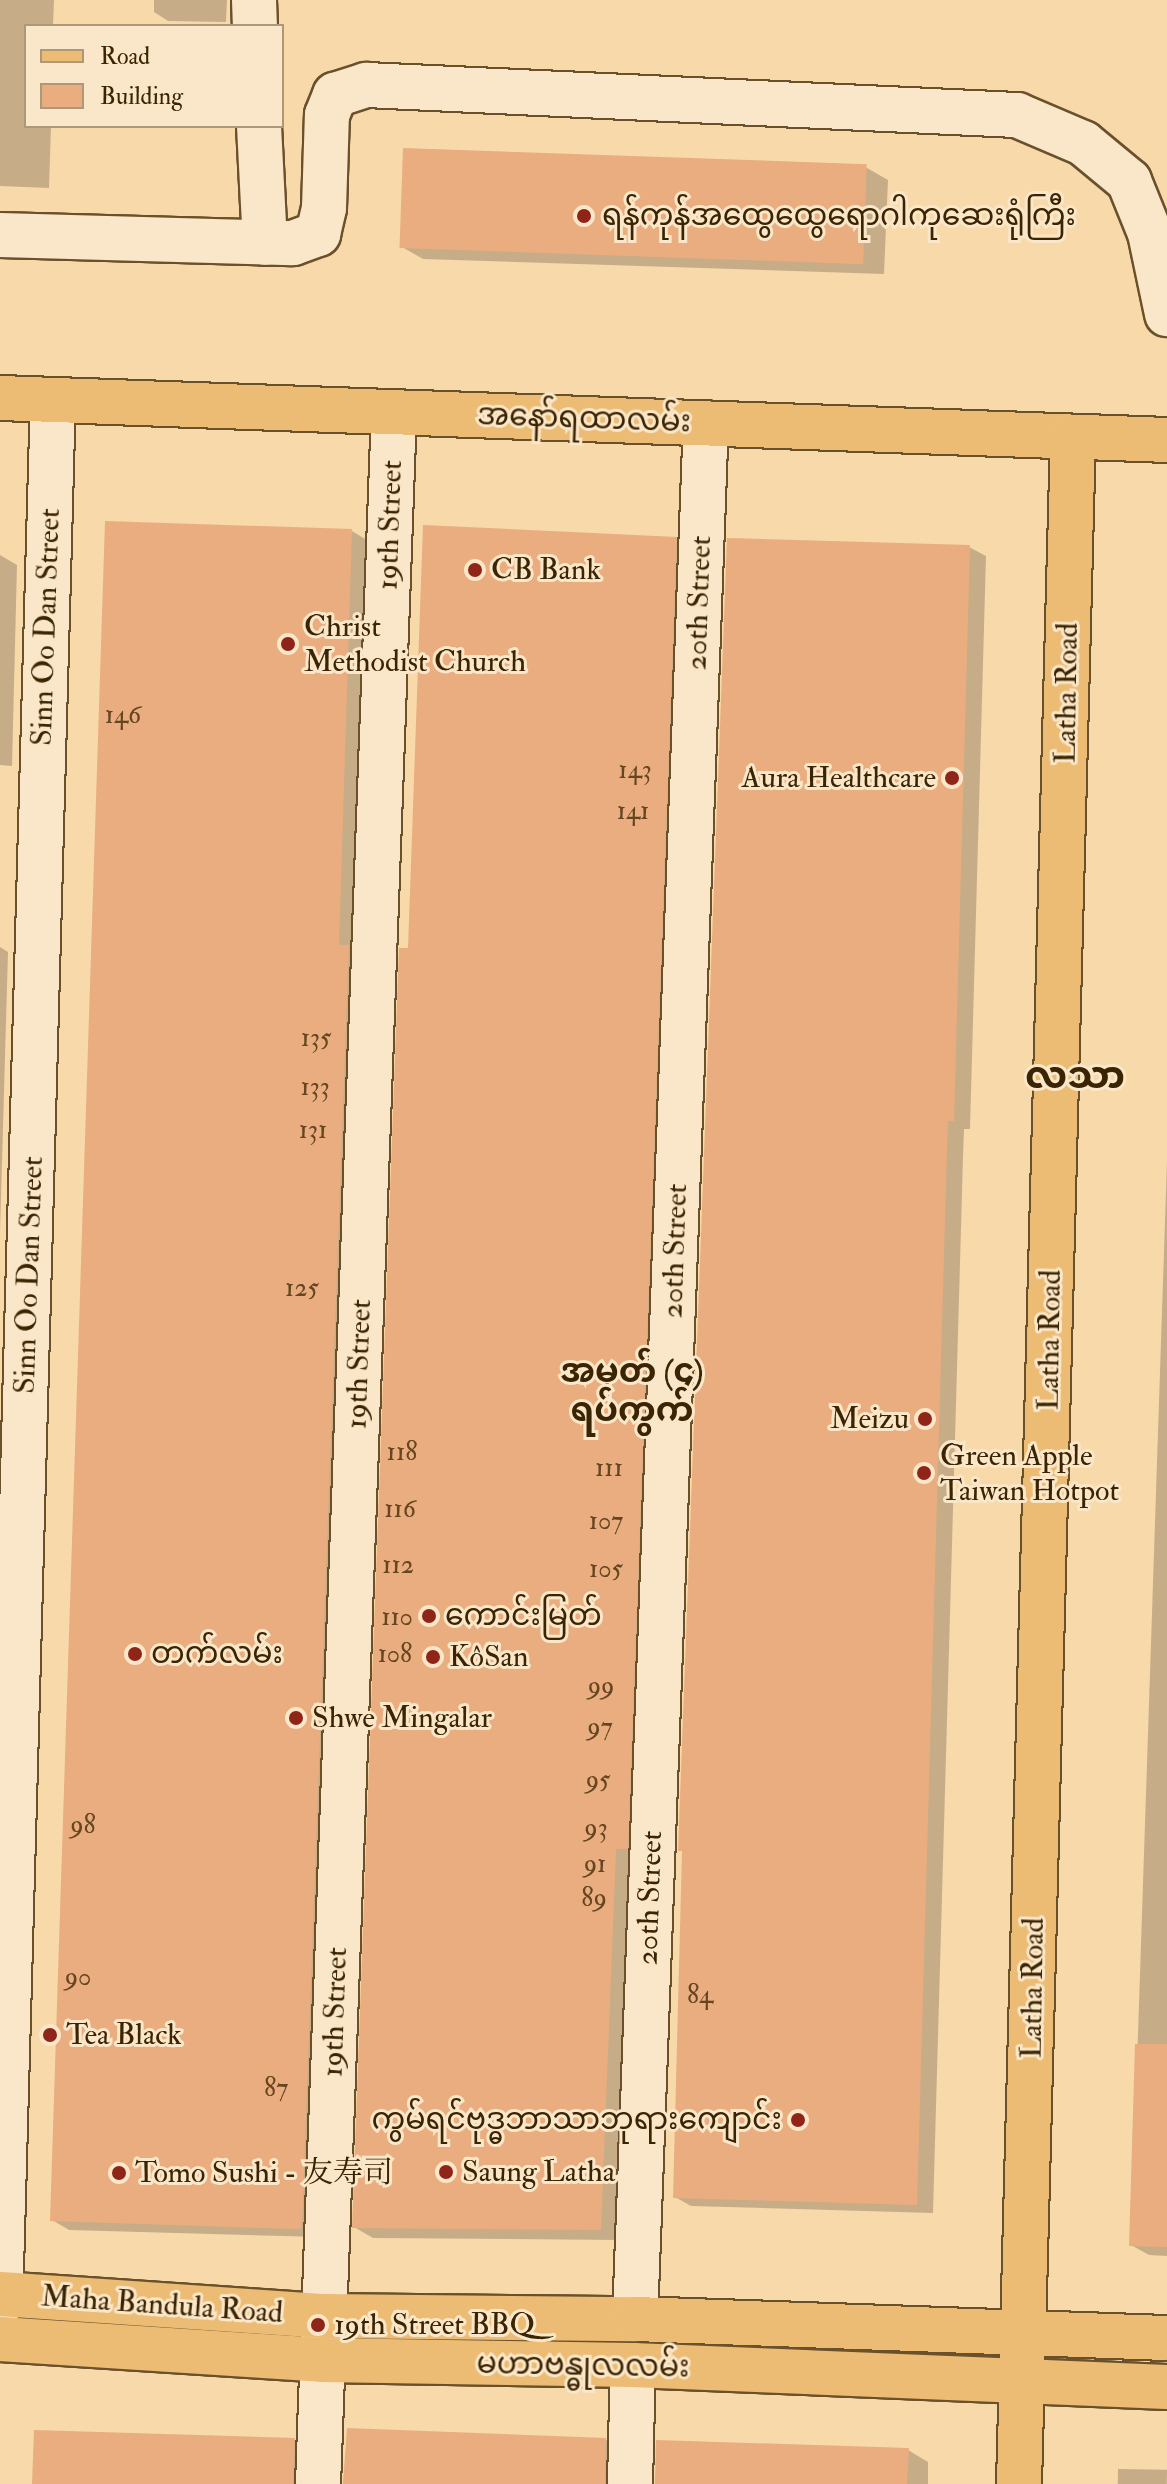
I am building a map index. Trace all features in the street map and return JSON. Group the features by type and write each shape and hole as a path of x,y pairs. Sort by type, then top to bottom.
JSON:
{"main road":[{"name":"အနော်ရထာလမ်း","path":"0,398 1167,440"},
{"name":"Latha Road","path":"1019,2484 1073,437"},
{"name":"Maha Bandula Road","path":"0,2294 324,2316"},
{"name":"မဟာဗန္ဓုလလမ်း","path":"324,2316 635,2319 1167,2338"},
{"name":"မဟာဗန္ဓုလလမ်း","path":"0,2339 322,2360 633,2365 1024,2384 1167,2387"}],"street":[{"path":"254,0 255,24"},
{"path":"0,235 293,243 318,234 324,208 327,115 335,95 366,85 1017,115 1083,143 1129,181 1150,233 1167,314"},
{"path":"259,128 265,243"},
{"name":"Sinn Oo Dan Street","path":"0,2294 53,400"},
{"name":"19th Street","path":"322,2360 394,412"},
{"name":"20th Street","path":"635,2319 706,423"},
{"path":"0,2294 0,2305"},
{"path":"318,2484 322,2360"},
{"path":"630,2484 633,2365"}],"building":[{"path":"403,148 867,164 863,264 400,248"},
{"path":"105,521 352,529 339,945 349,945 302,2228 296,2229 50,2221"},
{"path":"423,525 677,537 628,1849 616,1849 601,2230 352,2228 399,948 408,948"},
{"path":"727,538 970,545 954,1121 948,1121 947,1148 917,2205 673,2198 682,1851 678,1851"},
{"path":"1135,2044 1167,2044 1167,2247 1129,2246"},
{"path":"347,2428 606,2438 605,2484 343,2484"},
{"path":"34,2430 295,2438 293,2484 32,2484"},
{"path":"656,2440 909,2448 907,2484 655,2484"}],"place":[{"name":"ရန်ကုန်အထွေထွေရောဂါကုဆေးရုံကြီး","path":"584,216"},
{"name":"CB Bank","path":"475,570"},
{"name":"Christ Methodist Church","path":"288,644"},
{"name":"Aura Healthcare","path":"952,778"},
{"name":"Meizu","path":"925,1419"},
{"name":"Green Apple Taiwan Hotpot","path":"924,1473"},
{"name":"ကောင်းမြတ်","path":"429,1616"},
{"name":"တက်လမ်း","path":"135,1654"},
{"name":"KôSan","path":"433,1657"},
{"name":"Shwe Mingalar","path":"296,1718"},
{"name":"Tea Black","path":"50,2035"},
{"name":"ကွမ်ရင်ဗုဒ္ဓဘာသာဘုရားကျောင်း","path":"798,2120"},
{"name":"Saung Latha","path":"446,2172"},
{"name":"Tomo Sushi - 友寿司","path":"119,2173"},
{"name":"19th Street BBQ","path":"318,2325"}],"district":[{"name":"လသာ","path":"1075,1077"},
{"name":"အမှတ် (၄) ရပ်ကွက်","path":"632,1390"}]}
